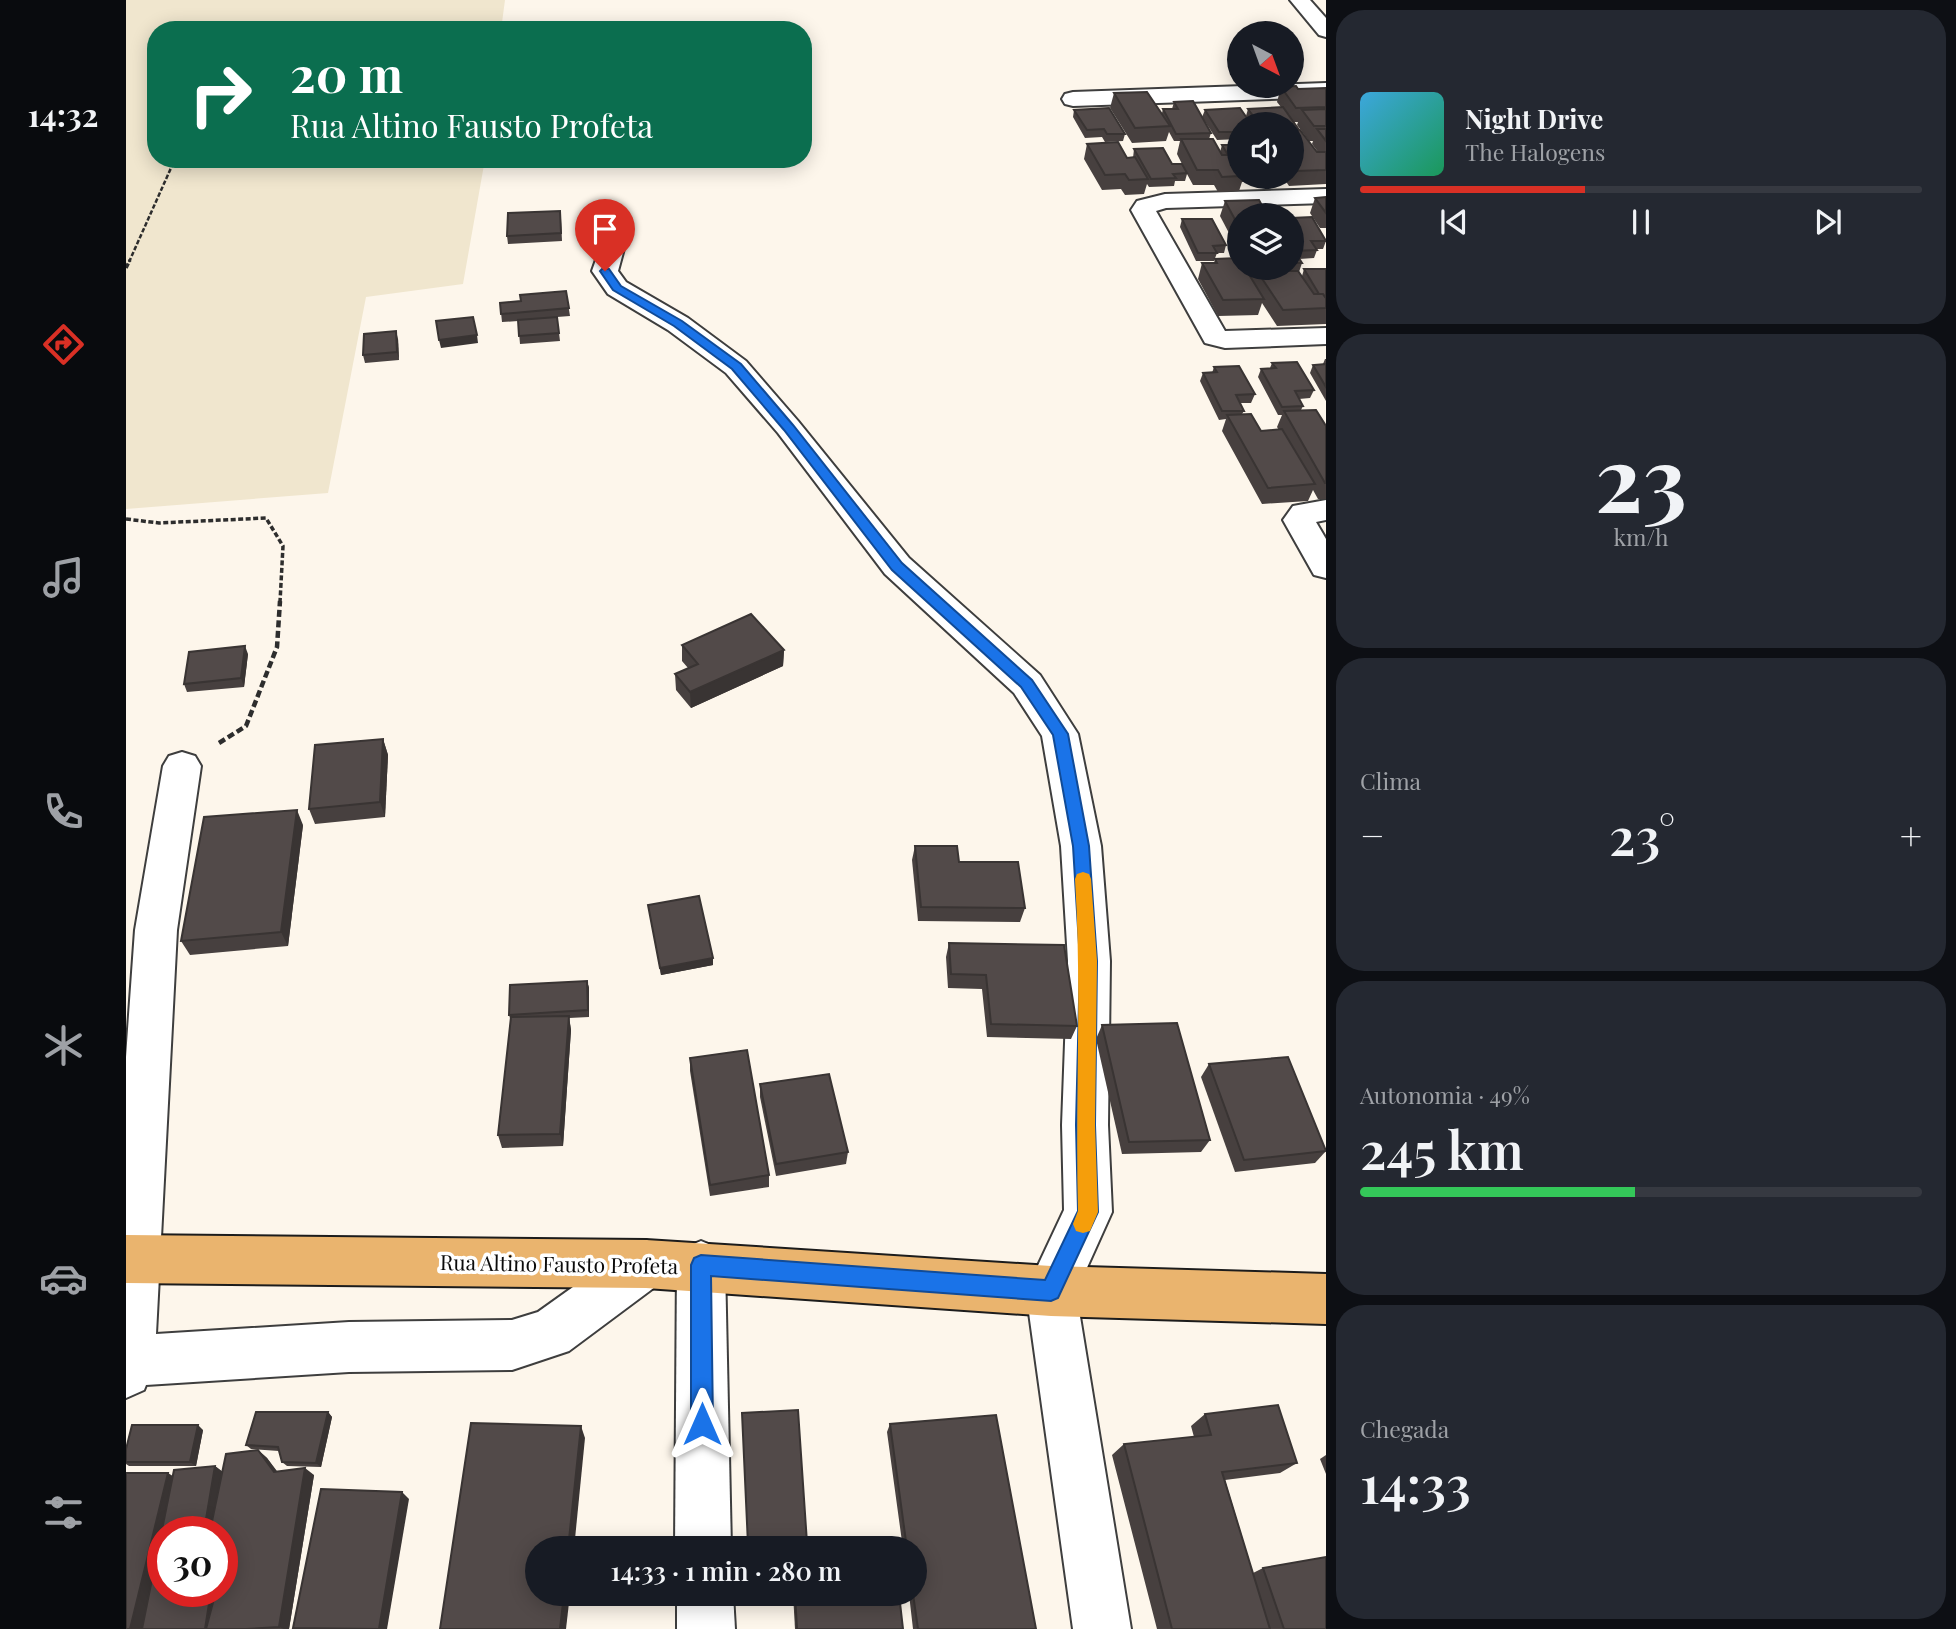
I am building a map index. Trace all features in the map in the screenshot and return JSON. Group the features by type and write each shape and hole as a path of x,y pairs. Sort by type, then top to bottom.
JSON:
{"main road":[{"name":"Rua Altino Fausto Profeta","path":"131,1259 701,1265 1051,1291 1326,1299"}],"street":[{"path":"1301,1 1326,0"},
{"path":"1301,1 1326,31"},
{"path":"1073,99 1326,90"},
{"path":"1326,195 1164,201 1146,206 1143,210 1215,337 1225,340 1326,336"},
{"path":"612,245 605,271 617,288 678,324 736,367 788,427 897,566 1027,684 1060,734 1081,846 1088,961 1085,1125 1088,1212 1051,1291 1102,1629"},
{"path":"1326,510 1304,513 1299,520 1326,567"},
{"path":"182,766 156,930 131,1259 127,1365 349,1347 512,1345 551,1334 646,1264"},
{"path":"701,1265 703,1536"},
{"path":"705,1606 706,1629"}],"path":[{"path":"126,268 171,168"},
{"path":"126,519 159,523 266,518 283,546 277,647 246,726 182,766"}],"shaded area":[{"path":"126,0 505,0 502,21 147,21 147,168 483,168 463,284 366,297 328,493 126,509"}],"building":[{"path":"1326,88 1326,107 1296,108 1289,98 1304,98 1304,89"},
{"path":"1147,92 1170,126 1135,128 1114,93"},
{"path":"1193,101 1211,133 1176,134 1163,109 1178,109 1174,102"},
{"path":"1283,107 1286,112 1250,112 1248,109"},
{"path":"1109,108 1125,134 1107,134 1104,129 1087,130 1074,110"},
{"path":"1240,108 1243,112 1227,112 1227,132 1219,132 1205,110"},
{"path":"1326,109 1326,126 1314,126 1302,110"},
{"path":"1317,129 1326,129 1326,141"},
{"path":"1304,135 1317,152 1326,152 1326,170 1304,171"},
{"path":"1181,139 1213,139 1222,155 1227,155 1227,177 1222,177 1218,170 1197,170"},
{"path":"1118,142 1127,158 1135,157 1148,179 1129,180 1125,174 1105,175 1087,144"},
{"path":"1163,148 1172,164 1182,164 1187,173 1173,174 1176,178 1151,179 1134,149"},
{"path":"1326,197 1326,213 1315,198"},
{"path":"1259,200 1261,203 1227,205 1225,201"},
{"path":"560,211 561,233 507,236 508,213"},
{"path":"1304,217 1312,217 1326,241 1311,241 1317,250 1304,251"},
{"path":"1182,219 1212,219 1226,245 1213,246 1217,253 1198,253"},
{"path":"1227,258 1227,280 1252,280 1264,299 1223,300 1202,263 1217,263 1215,259"},
{"path":"1304,269 1326,269 1326,298 1319,294"},
{"path":"1263,280 1304,280 1314,294 1323,294 1326,298 1326,308 1283,310"},
{"path":"566,291 569,308 501,314 500,303 521,301 520,295"},
{"path":"473,317 477,335 439,340 436,321"},
{"path":"557,317 559,333 519,336 518,320"},
{"path":"396,331 397,352 363,355 364,334"},
{"path":"1297,362 1314,390 1295,391 1303,406 1282,407 1261,369 1276,368 1272,363"},
{"path":"1326,364 1326,387 1313,365"},
{"path":"1239,366 1255,394 1236,395 1244,411 1222,411 1203,373 1217,372 1214,367"},
{"path":"1316,410 1326,426 1326,483 1284,411"},
{"path":"1251,414 1261,431 1282,429 1315,484 1268,488 1227,415"},
{"path":"751,614 784,650 690,692 675,674 698,664 682,645"},
{"path":"245,646 241,678 184,684 189,652"},
{"path":"383,739 380,802 309,809 315,745"},
{"path":"297,810 281,932 181,941 204,817"},
{"path":"915,846 957,846 959,862 1018,862 1025,908 921,907"},
{"path":"699,896 713,958 660,968 648,905"},
{"path":"949,943 1064,945 1077,1026 991,1024 986,975 951,974"},
{"path":"587,981 588,1010 509,1015 510,985"},
{"path":"569,1016 560,1134 498,1135 511,1017"},
{"path":"1177,1023 1210,1140 1129,1142 1102,1025"},
{"path":"747,1050 769,1175 710,1185 690,1058"},
{"path":"1288,1057 1326,1151 1244,1160 1209,1064"},
{"path":"829,1074 848,1152 776,1164 760,1084"},
{"path":"1278,1405 1297,1463 1222,1472 1270,1629 1172,1629 1124,1444 1211,1435 1205,1414"},
{"path":"798,1410 807,1536 748,1536 742,1413"},
{"path":"256,1412 328,1412 316,1463 282,1462 278,1447 246,1445"},
{"path":"996,1415 1036,1629 918,1629 915,1606 927,1606 927,1536 905,1536 890,1424"},
{"path":"471,1423 581,1426 569,1536 525,1536 525,1606 563,1606 560,1629 440,1629"},
{"path":"132,1425 198,1425 190,1462 126,1462"},
{"path":"258,1450 274,1472 305,1468 279,1627 206,1629 212,1607 238,1607 238,1516 213,1516 226,1454"},
{"path":"215,1466 207,1516 165,1516 174,1470"},
{"path":"126,1473 168,1473 158,1516 147,1516 147,1559 130,1629 126,1629"},
{"path":"321,1489 402,1492 379,1629 293,1628"},
{"path":"1326,1557 1326,1629 1284,1629 1263,1568"},
{"path":"147,1604 147,1607 208,1607 205,1629 142,1629"},
{"path":"796,1606 900,1606 903,1629 797,1629"}],"slow traffic":[{"path":"1083,879 1088,961 1085,1125 1088,1212 1083,1224"}],"route":[{"path":"605,271 617,288 678,324 736,367 788,427 897,566 1027,684 1060,734 1081,846 1088,961 1085,1125 1088,1212 1051,1291 701,1265 702,1424"}]}
